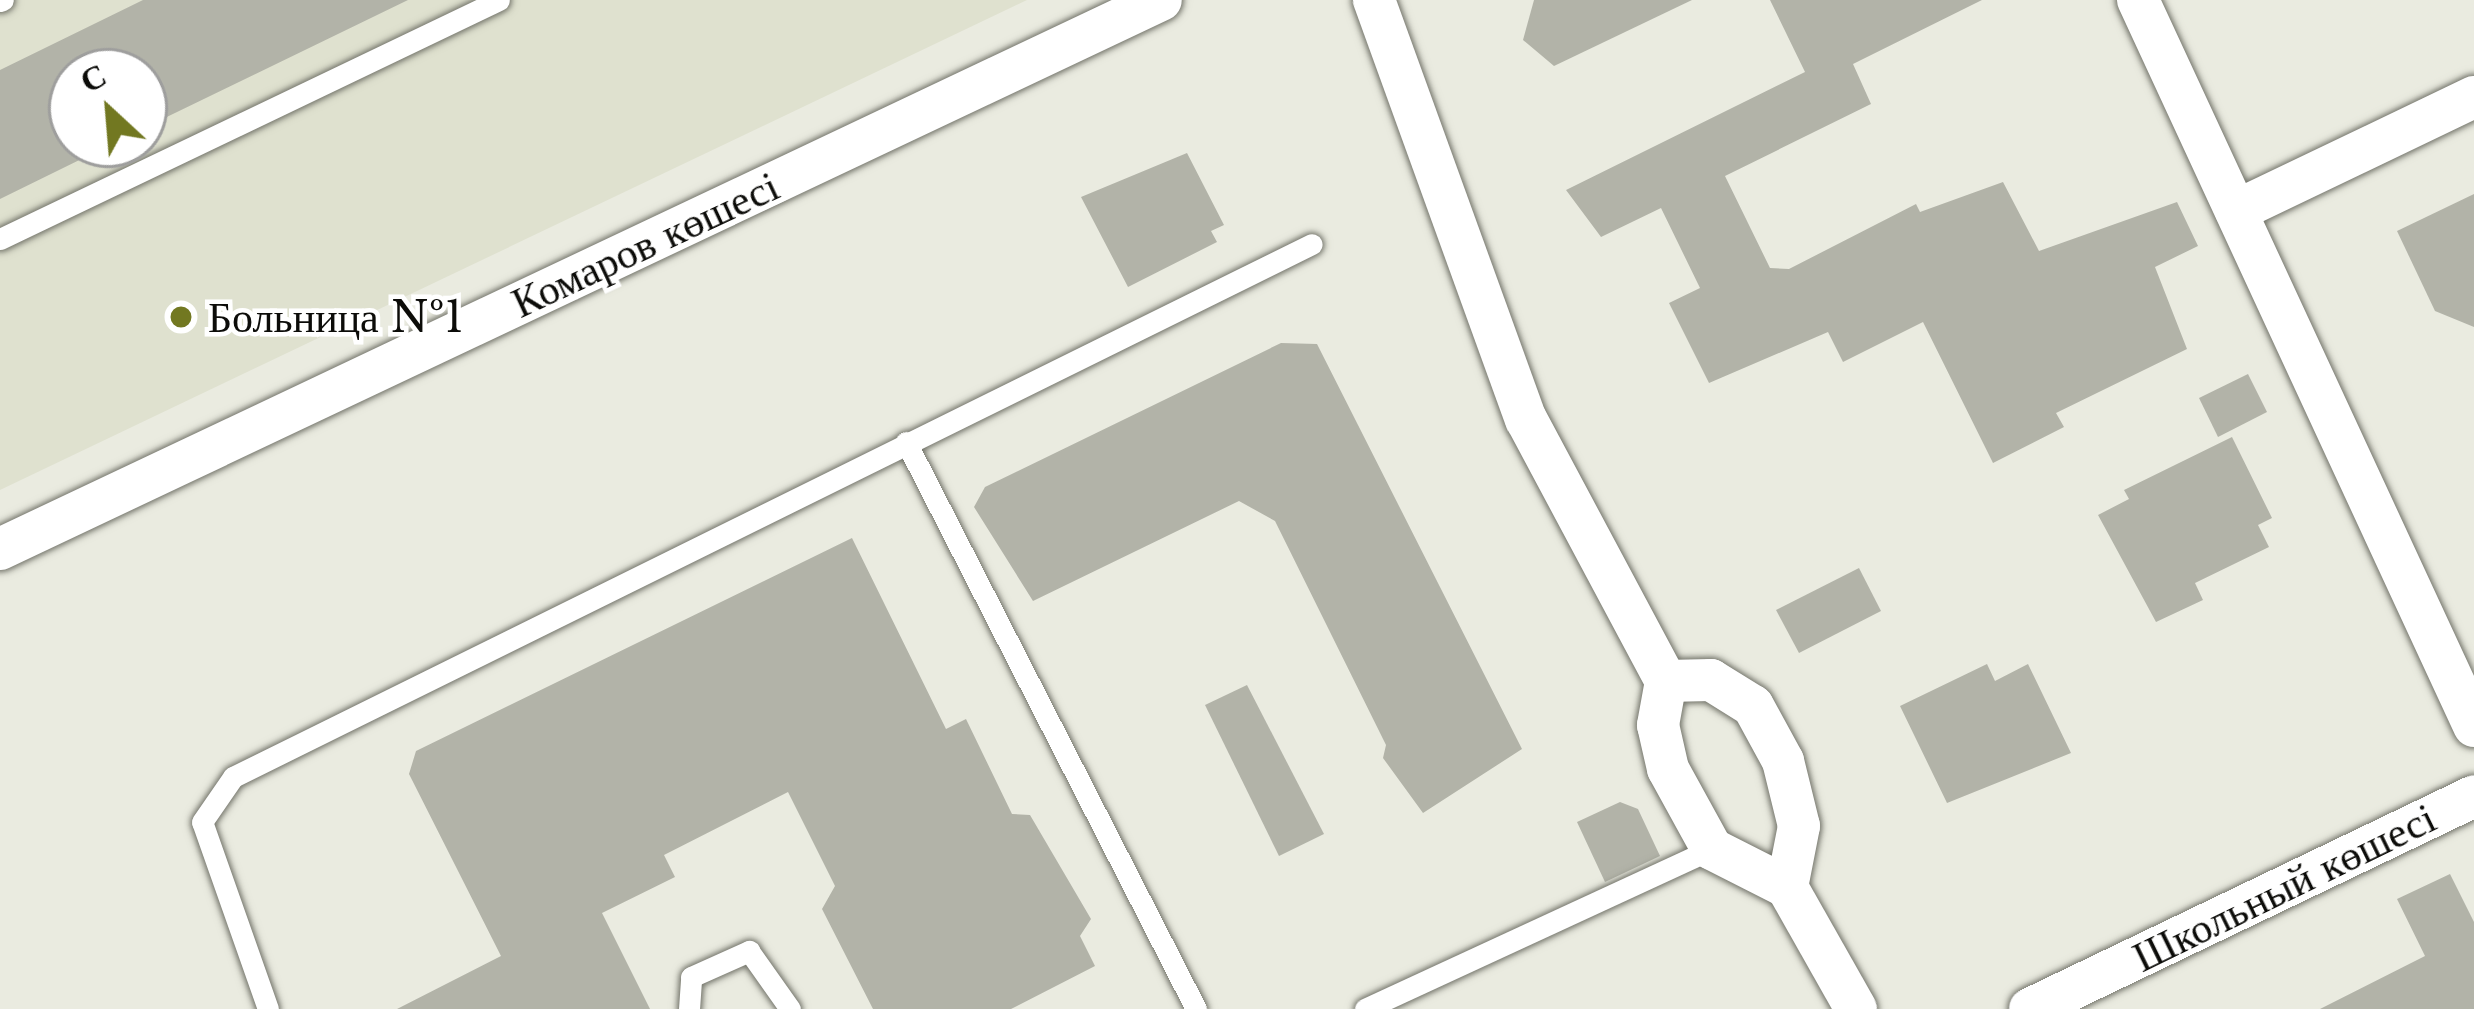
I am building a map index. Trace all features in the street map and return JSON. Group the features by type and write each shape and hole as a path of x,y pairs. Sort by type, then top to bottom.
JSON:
{"street":[{"name":"Комаров көшесі","path":"0,549 1161,0"},
{"path":"1374,0 1413,133 1526,419 1666,681 1658,725 1668,769 1712,849 1787,887 1856,1009"},
{"path":"2138,0 2474,726"},
{"path":"2236,211 2474,97"},
{"path":"1666,681 1712,680 1753,706 1784,761 1799,826 1787,887"},
{"name":"Школьный көшесі","path":"2030,1009 2474,796"}],"lane":[{"path":"0,239 500,0"},
{"path":"268,1009 202,823 232,777 1312,244"},
{"path":"905,442 1196,1009"},
{"path":"1365,1009 1712,849"},
{"path":"688,1009 692,977 749,952 790,1009"}],"shaded area":[{"name":"Больница №1","path":"0,0 1027,0 0,490"}],"building":[{"path":"143,0 408,0 168,116 168,48 48,48 48,168 63,168 0,199 0,70"},
{"path":"1534,0 1692,0 1554,66 1523,40"},
{"path":"1770,0 1982,0 1853,64 1871,104 1725,176 1770,268 1789,269 1916,204 1920,212 2003,182 2039,251 2177,202 2198,246 2155,267 2187,349 2056,413 2064,427 1993,463 1923,322 1843,362 1828,332 1709,383 1669,303 1700,288 1661,208 1601,237 1566,190 1805,72"},
{"path":"1187,153 1224,225 1211,231 1217,242 1128,287 1081,197"},
{"path":"2474,194 2474,327 2435,311 2397,231"},
{"path":"1281,343 1317,344 1522,749 1423,813 1383,758 1386,745 1275,521 1239,501 1033,601 974,507 985,487"},
{"path":"2248,374 2267,412 2218,437 2199,398"},
{"path":"2232,437 2272,518 2258,525 2269,547 2195,583 2203,600 2156,622 2098,515 2129,499 2124,490"},
{"path":"852,538 946,729 966,719 1012,814 1030,815 1091,919 1080,936 1095,966 1011,1009 873,1009 822,909 835,886 788,792 664,855 675,877 602,913 650,1009 397,1009 501,956 409,774 416,751"},
{"path":"1859,568 1881,611 1799,653 1776,610"},
{"path":"1987,664 1995,681 2028,664 2071,753 1947,803 1900,706"},
{"path":"1247,685 1324,834 1279,856 1205,705"},
{"path":"1620,802 1638,809 1660,856 1605,882 1577,822"},
{"path":"2450,874 2474,922 2474,1009 2320,1009 2425,956 2397,899"}],"place":[{"name":"Больница №1","path":"181,317"}]}
